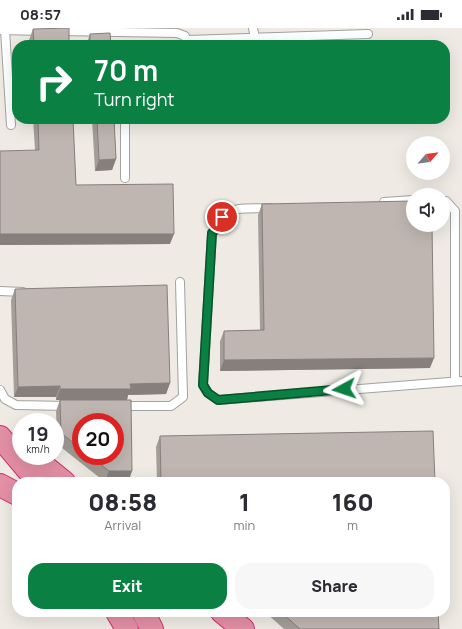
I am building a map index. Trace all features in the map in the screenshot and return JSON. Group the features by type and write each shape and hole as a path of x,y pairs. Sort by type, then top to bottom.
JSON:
{"highway":[{"path":"0,432 12,441"},
{"path":"0,437 34,477"},
{"path":"43,465 58,477"},
{"path":"0,485 12,491"},
{"path":"120,617 127,629"},
{"path":"146,617 152,629"},
{"path":"228,617 243,629"}],"lane":[{"path":"253,28 255,38"},
{"path":"11,125 2,30 177,33 185,36 186,40"},
{"path":"221,40 368,34"},
{"path":"124,178 125,124"},
{"path":"373,202 406,200"},
{"path":"278,208 231,211 222,217 219,226 212,233 203,385 208,393 218,400 458,380 454,211 450,206"},
{"path":"109,406 171,406 182,397 180,282"},
{"path":"0,292 30,292"},
{"path":"0,390 5,399 16,405 78,406"}],"building":[{"path":"69,28 69,40 34,40 33,29"},
{"path":"110,33 111,40 90,40 90,34"},
{"path":"38,124 73,124 76,185 173,184 174,234 0,234 0,151 39,150"},
{"path":"97,124 114,124 116,159 99,160"},
{"path":"406,201 406,232 432,232 434,358 224,360 224,331 264,330 262,204"},
{"path":"167,285 170,383 130,384 131,389 60,389 60,386 18,387 15,289"},
{"path":"60,400 131,400 132,471 109,471 101,465 124,465 124,413 72,413 72,442 64,435 64,413 60,413"},
{"path":"433,431 435,477 161,477 160,436"},
{"path":"287,617 438,617 439,629 300,629"}],"route":[{"path":"222,217 219,226 212,233 203,385 208,393 218,400 344,389"}]}
